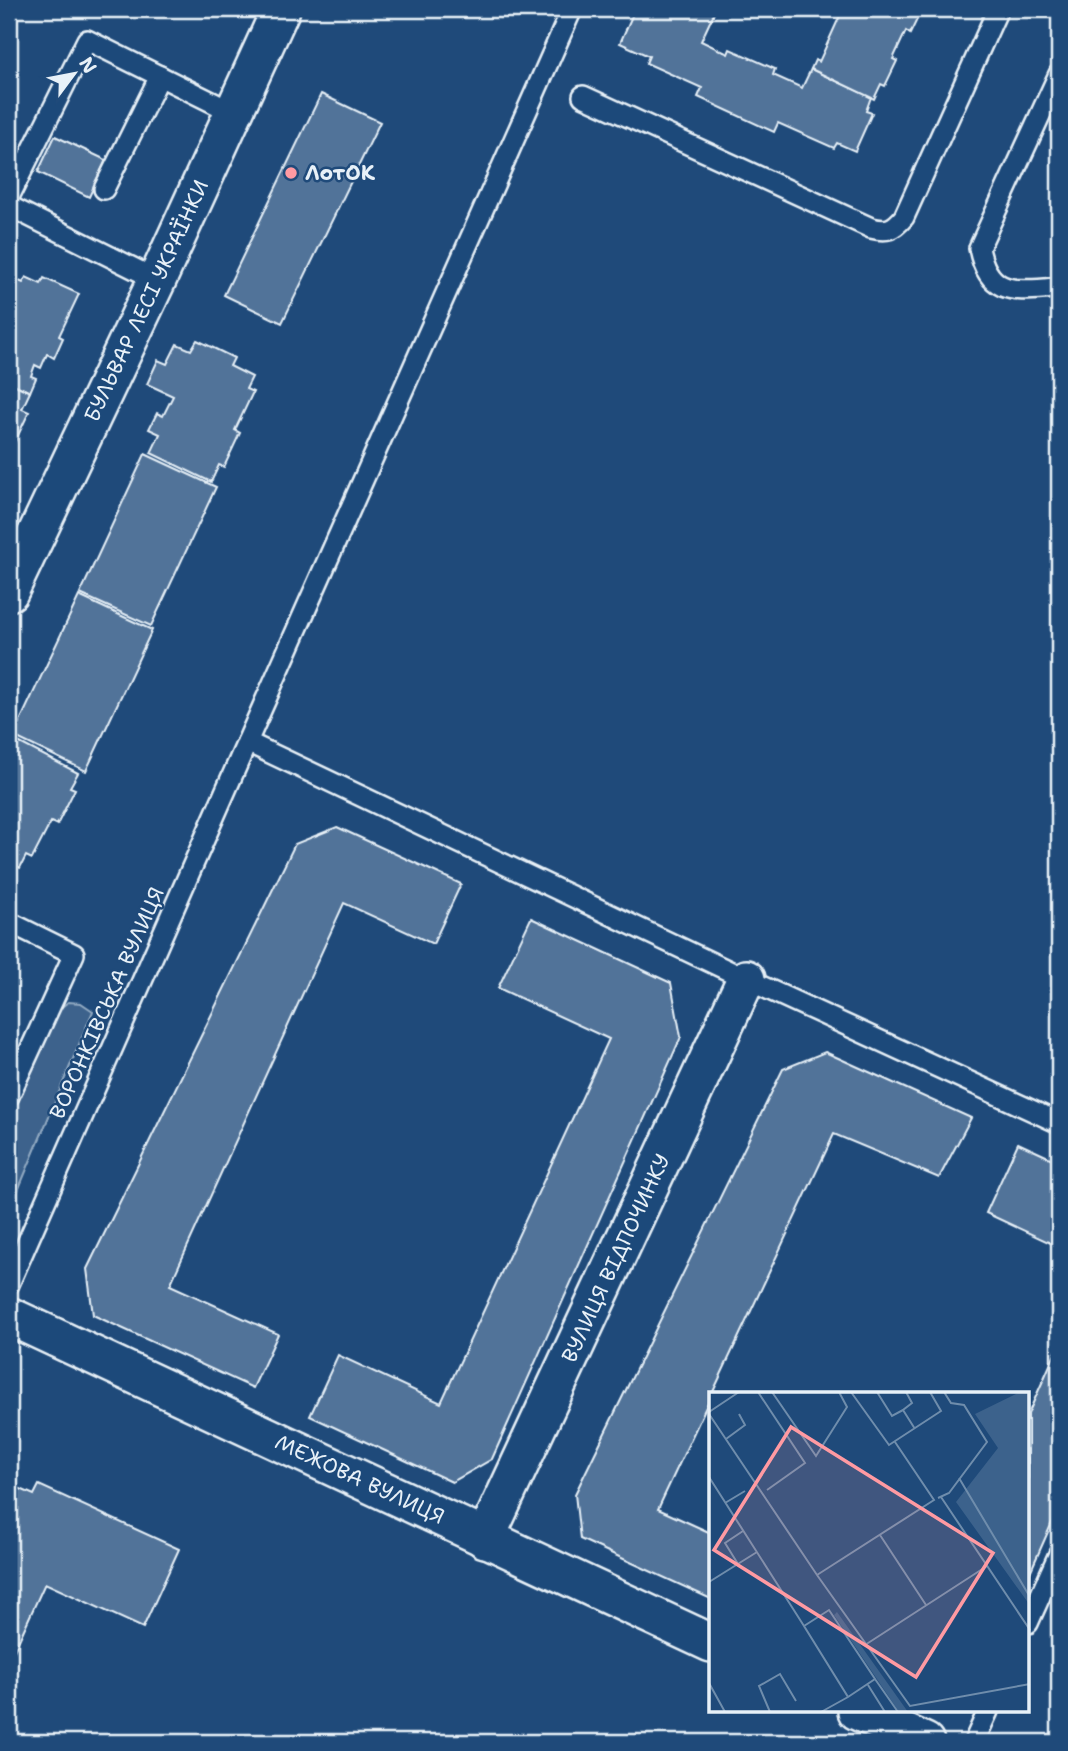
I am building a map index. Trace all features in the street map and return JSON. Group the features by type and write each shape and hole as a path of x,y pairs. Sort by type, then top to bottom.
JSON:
{"street":[{"name":"БУЛЬВАР ЛЕСІ УКРАЇНКИ","path":"9,592 157,281 281,9"},
{"name":"ВУЛИЦЯ ВІДПОЧИНКУ","path":"485,1539 746,979"},
{"name":"МЕЖОВА ВУЛИЦЯ","path":"9,1316 709,1642"},
{"path":"859,1712 925,1742"}],"lane":[{"name":"ВОРОНКІВСЬКА ВУЛИЦЯ","path":"9,1284 572,9"},
{"path":"583,96 858,222 885,231 895,228 904,217 998,9"},
{"path":"9,197 87,40 232,112"},
{"path":"1059,74 979,248 983,268 996,284 1011,290 1059,288"},
{"path":"104,189 160,76"},
{"path":"9,206 157,281"},
{"path":"247,742 746,979 1059,1123"},
{"path":"9,922 74,954 9,1096"},
{"path":"1030,1619 1059,1554"},
{"path":"974,1742 988,1712"}],"shaded area":[{"path":"68,1002 81,1003 93,1011 9,1212 9,1118 57,1011"}],"building":[{"path":"635,9 711,9 714,13 701,41 728,54 730,49 775,69 773,75 802,88 811,69 871,97 866,111 872,113 855,151 837,143 834,148 778,123 774,132 698,97 702,88 646,63 649,56 620,43"},
{"path":"843,9 922,9 910,34 906,31 893,59 897,61 885,86 881,84 874,99 811,69 815,60 819,62"},
{"path":"321,94 380,122 282,323 224,295"},
{"path":"55,136 106,160 89,197 38,172"},
{"path":"9,276 23,283 26,277 41,284 44,278 79,294 59,336 63,338 54,358 47,354 41,368 35,365 31,376 36,378 30,392 9,382"},
{"path":"197,340 234,358 230,366 252,377 246,389 253,392 235,430 240,433 224,467 219,465 211,482 151,453 160,434 149,429 157,413 163,416 173,396 147,384 158,360 167,364 177,344 191,350"},
{"path":"9,382 30,392 22,409 29,412 13,446 9,443"},
{"path":"145,454 216,487 151,626 80,594"},
{"path":"79,596 152,630 86,771 13,736"},
{"path":"18,742 78,773 70,787 75,789 57,825 51,822 32,859 26,856 20,868 9,862 9,761"},
{"path":"337,827 461,884 433,944 344,903 170,1285 278,1334 253,1388 93,1315 87,1269 295,844"},
{"path":"531,918 671,983 681,1037 492,1459 452,1482 310,1416 338,1355 441,1403 609,1039 498,988"},
{"path":"825,1052 971,1118 939,1178 834,1134 713,1392 709,1392 709,1400 658,1509 709,1532 709,1598 580,1539 575,1494 783,1069"},
{"path":"1018,1143 1059,1162 1059,1247 986,1213"},
{"path":"1059,1345 1059,1507 1030,1572 1030,1410"},
{"path":"9,1484 34,1495 39,1485 179,1549 143,1628 45,1583 9,1662"}],"place":[{"name":"ЛотОК","path":"291,173"}]}
